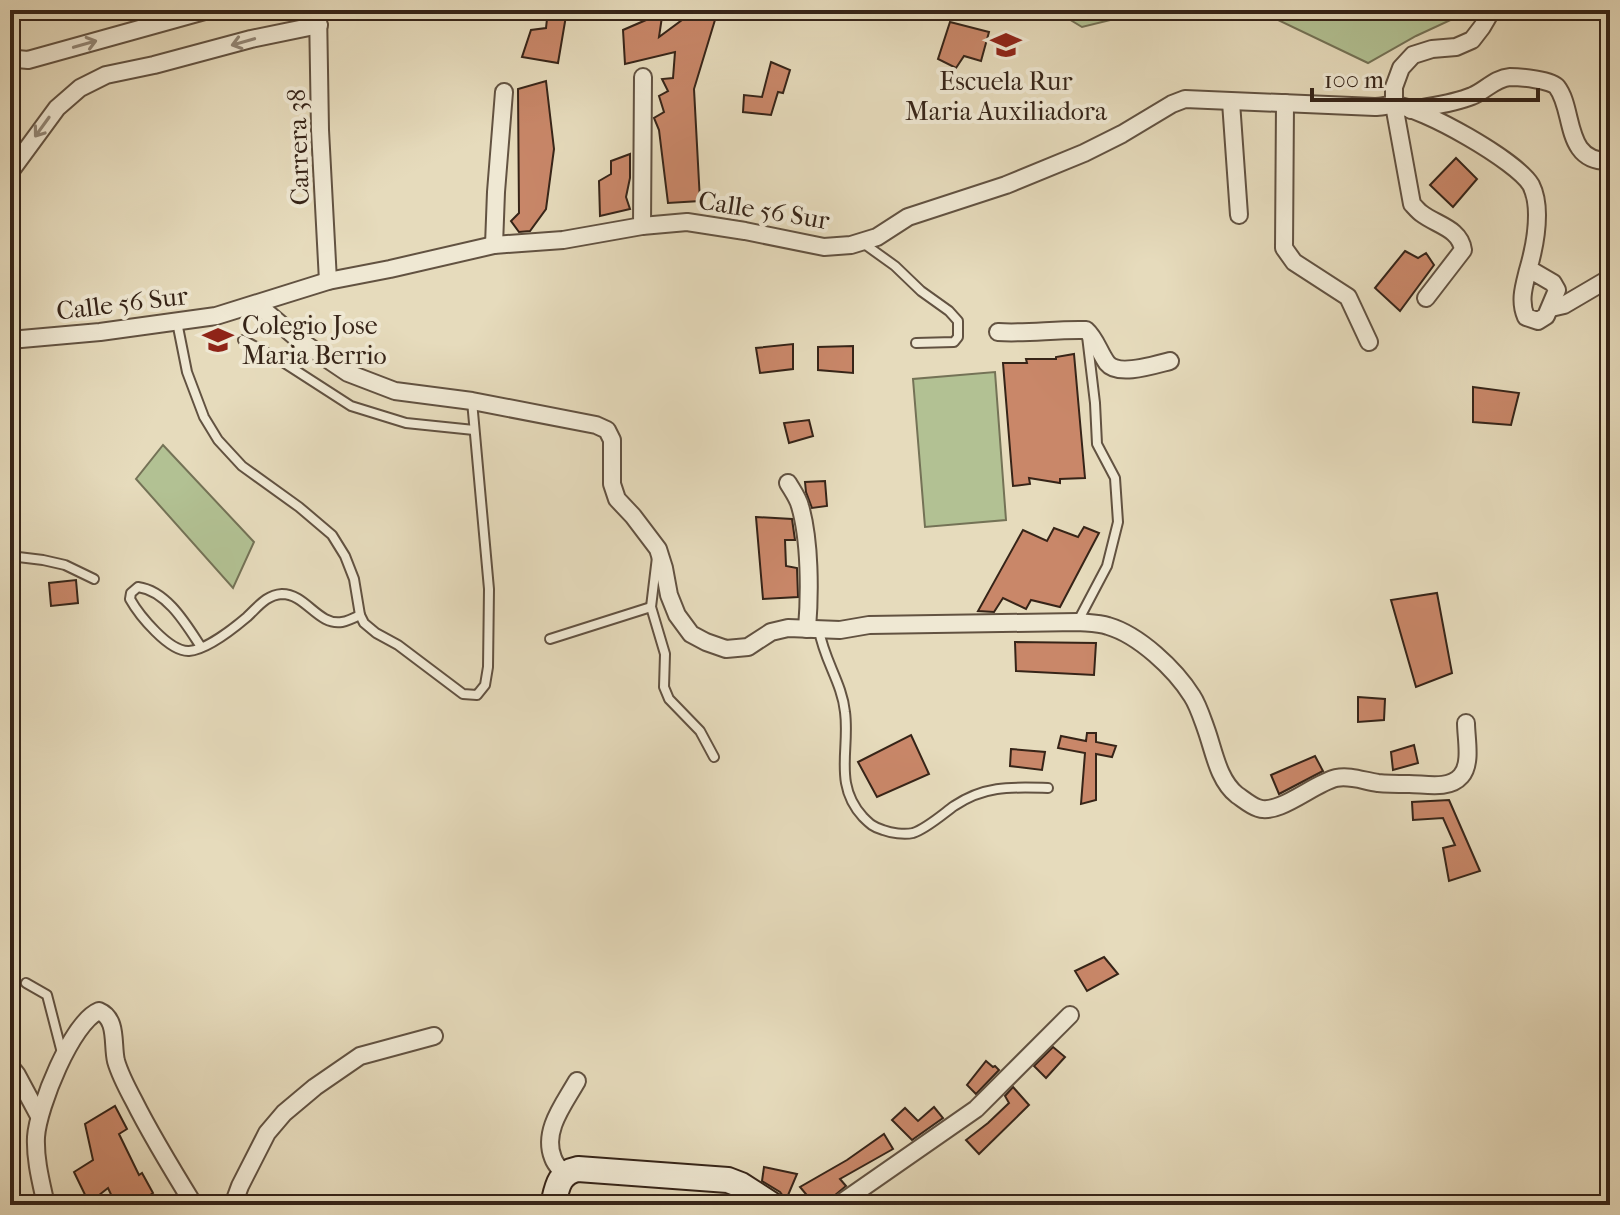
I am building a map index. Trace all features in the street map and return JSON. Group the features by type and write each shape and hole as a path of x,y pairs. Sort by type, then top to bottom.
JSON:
{"street":[{"path":"10,55 28,60 208,10"},
{"path":"1426,298 1463,250 1462,241 1453,232 1420,213 1412,204 1394,105 1394,87 1401,68 1413,55 1432,49 1456,47 1472,40 1492,10"},
{"path":"10,172 57,108 93,81 318,18"},
{"name":"Carrera 38","path":"318,18 328,281"},
{"path":"642,226 643,77"},
{"path":"1411,110 1471,97 1508,77 1550,82 1557,87 1572,135 1580,148 1593,159 1610,161"},
{"path":"494,245 504,92"},
{"name":"Calle 56 Sur","path":"10,340 100,332 216,316 328,281 494,245 563,240 642,226 687,222 824,247 862,242 877,237 908,217 1006,185 1072,158 1185,99 1375,107 1394,105 1465,135 1516,168 1531,185 1537,216 1522,308 1526,317 1538,321 1551,308"},
{"path":"1231,102 1239,215"},
{"path":"1285,103 1284,248 1294,262 1348,297 1369,342"},
{"path":"1529,269 1553,283 1557,290 1551,308"},
{"path":"1551,308 1564,305 1610,278"},
{"path":"257,304 299,340 348,373 395,391 472,401 596,425 607,430 612,440 612,484 617,499 658,549 677,615 691,634 726,649 748,647 771,632 788,628 840,630 869,625 1078,622 1109,626 1134,639 1176,675 1192,696 1226,781 1234,793 1259,809 1271,809 1339,777 1379,783 1437,786 1453,783 1462,776 1467,765 1466,723"},
{"path":"998,332 1086,330 1107,362 1121,371 1170,361"},
{"path":"788,483 799,503 806,535 809,610 813,630"},
{"path":"46,1205 36,1157 39,1116 63,1057 82,1024 99,1011 107,1014 111,1021 115,1058 121,1076 148,1130 194,1205"},
{"path":"838,1205 976,1109 1070,1015"},
{"path":"233,1205 267,1133 284,1113 360,1056 434,1036"},
{"path":"10,1066 39,1116"},
{"path":"564,1174 553,1159 549,1142 551,1128 577,1081"},
{"path":"553,1205 559,1180 564,1174 578,1169 728,1180 772,1205"}],"lane":[{"path":"862,242 895,266 958,321 958,337 954,342 916,343"},
{"path":"177,321 187,372 204,417 218,440 242,466 332,535 354,579 364,623 463,694 477,695 485,685 488,667 489,589 472,401"},
{"path":"1078,622 1107,566 1118,522 1115,478 1097,444 1086,330"},
{"path":"243,340 351,406 406,423 474,430"},
{"path":"658,549 651,607 665,654 664,687 669,699 700,731 714,757"},
{"path":"10,556 65,565 94,579"},
{"path":"201,647 188,626 164,599 151,589 138,587 131,593 130,599 136,611 163,639 179,650 191,651 201,647 217,639 267,598 284,594 297,598 331,622 343,622 360,615"},
{"path":"550,639 651,607"},
{"path":"813,630 839,687 845,711 845,785 855,808 872,826 892,833 913,833 982,792 1009,786 1048,788"},
{"path":"26,983 47,995 63,1057"}],"green space":[{"path":"1054,10 1151,10 1082,27"},
{"path":"1257,10 1462,10 1455,18 1368,63"},
{"path":"995,372 1006,520 925,527 913,379"},
{"path":"163,445 254,542 233,588 136,479"}],"building":[{"path":"548,10 567,10 558,63 522,57 531,30 546,28"},
{"path":"645,10 663,10 659,37 690,14 689,10 718,10 694,89 700,201 668,203 659,130 654,118 664,112 659,96 668,91 662,79 673,78 675,52 625,64 623,30 646,20"},
{"path":"950,22 989,32 981,61 964,56 956,68 938,59"},
{"path":"771,62 790,70 783,93 778,92 771,115 743,112 744,95 762,97"},
{"path":"546,81 554,149 546,209 530,231 519,232 511,221 519,213 518,89"},
{"path":"630,154 626,197 630,209 600,216 599,181 611,174 611,161"},
{"path":"1456,158 1477,179 1453,207 1430,185"},
{"path":"1405,251 1418,258 1426,253 1434,265 1400,311 1375,288"},
{"path":"793,344 793,369 760,373 756,348"},
{"path":"853,346 853,373 818,370 818,347"},
{"path":"1074,354 1085,478 1060,479 1060,483 1029,478 1030,484 1013,486 1003,363 1027,363 1026,359 1056,359"},
{"path":"1473,387 1519,393 1511,425 1473,422"},
{"path":"809,420 813,436 789,443 784,423"},
{"path":"825,481 827,506 812,508 805,482"},
{"path":"756,517 792,519 795,540 785,540 786,566 797,568 798,597 763,599"},
{"path":"1084,527 1099,533 1060,607 1031,600 1026,609 1003,598 994,612 978,611 1023,530 1047,541 1054,528 1078,537"},
{"path":"76,580 78,603 51,606 49,583"},
{"path":"1437,593 1452,673 1416,687 1391,600"},
{"path":"1015,642 1096,643 1094,675 1016,671"},
{"path":"1358,697 1385,699 1384,720 1358,722"},
{"path":"1087,733 1096,733 1096,742 1116,746 1112,757 1096,754 1096,800 1081,804 1085,753 1058,748 1061,736 1086,741"},
{"path":"911,735 929,774 877,797 858,762"},
{"path":"1414,745 1418,763 1393,770 1391,752"},
{"path":"1011,749 1045,752 1042,770 1010,766"},
{"path":"1315,756 1323,771 1279,794 1271,775"},
{"path":"1449,800 1480,871 1449,881 1443,848 1455,845 1443,818 1413,820 1412,802"},
{"path":"1104,957 1118,974 1087,991 1075,971"},
{"path":"1053,1047 1065,1057 1046,1078 1034,1066"},
{"path":"986,1061 999,1070 976,1094 967,1085"},
{"path":"1013,1087 1029,1105 979,1154 966,1140 1009,1103 1005,1096"},
{"path":"115,1106 127,1129 119,1134 139,1175 142,1173 153,1193 136,1205 116,1205 108,1188 89,1203 74,1172 93,1160 85,1124"},
{"path":"934,1107 943,1118 912,1140 892,1120 905,1108 918,1121"},
{"path":"884,1134 893,1149 840,1179 846,1186 828,1201 815,1205 800,1187 847,1160"},
{"path":"764,1167 797,1174 786,1200 780,1192 762,1181"}],"place":[{"name":"Escuela Rur Maria Auxiliadora","path":"1006,45"},
{"name":"Colegio Jose Maria Berrio","path":"218,340"}]}
